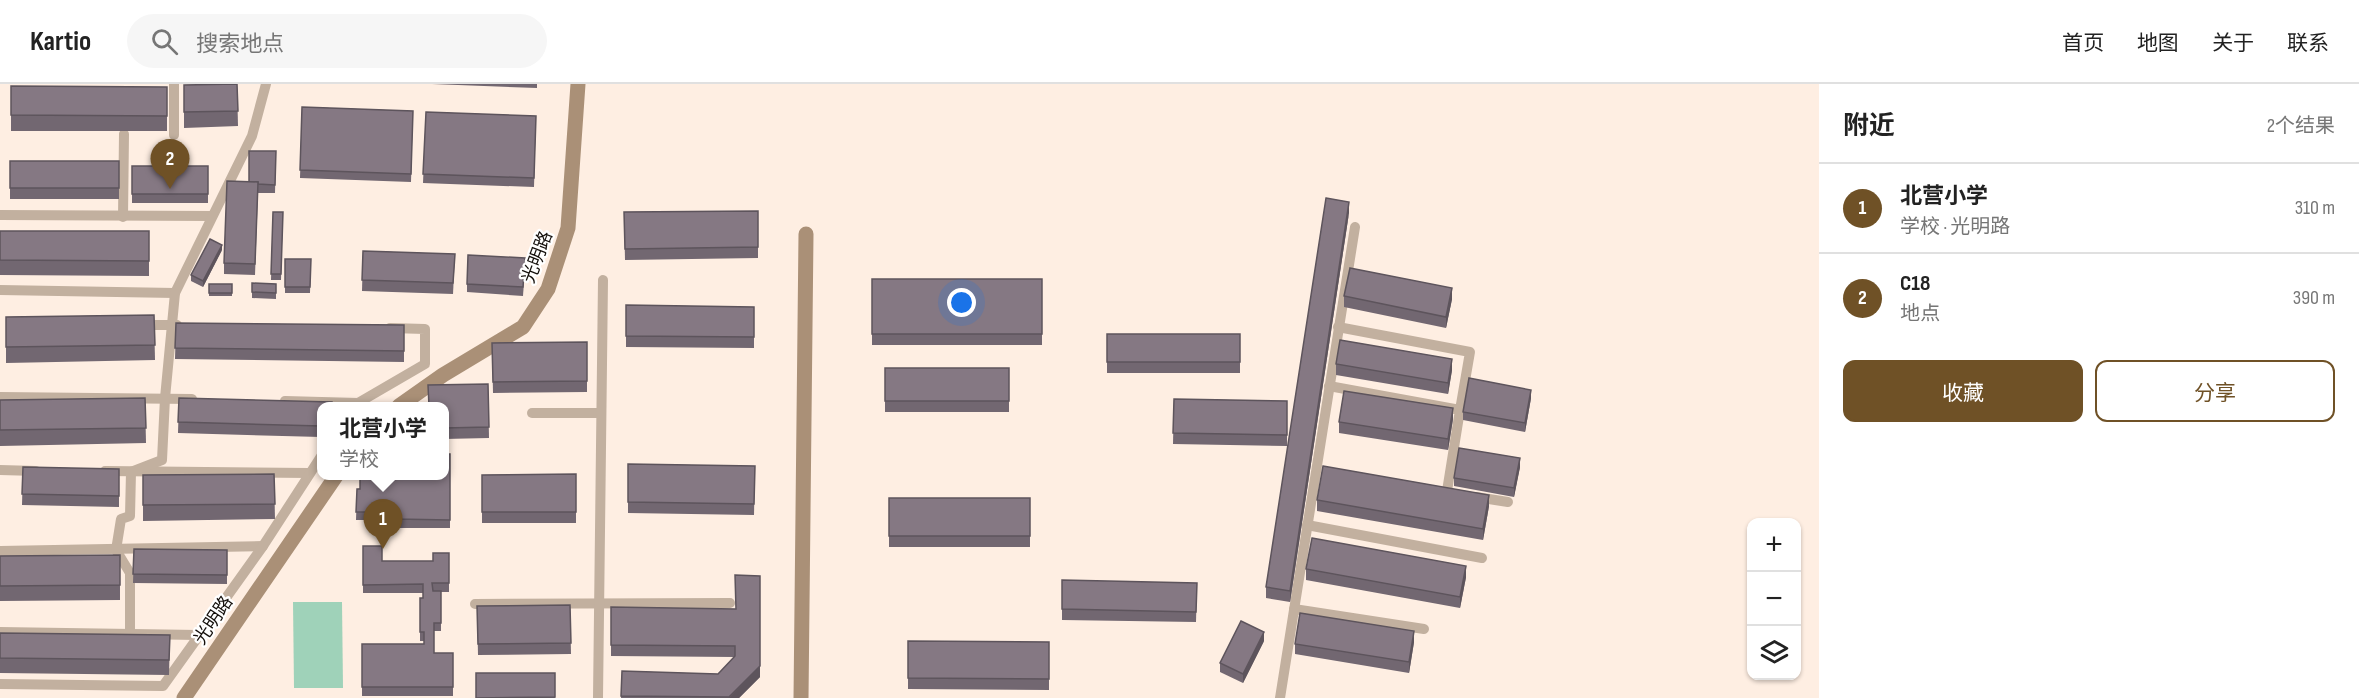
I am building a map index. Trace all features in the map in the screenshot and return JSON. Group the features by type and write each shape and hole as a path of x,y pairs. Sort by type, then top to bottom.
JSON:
{"street":[{"path":"174,84 174,135"},
{"path":"131,472 162,460 175,293 252,136 266,84"},
{"name":"光明路","path":"405,402 443,375 523,327 548,289 568,228 578,84"},
{"path":"123,217 124,134"},
{"path":"0,215 212,216"},
{"path":"1280,698 1307,525 1322,468 1329,386 1354,227"},
{"path":"801,698 806,234"},
{"path":"598,698 603,280"},
{"path":"0,290 175,293"},
{"path":"126,324 194,325"},
{"path":"1338,327 1470,352 1460,410 1452,492 1508,502"},
{"path":"361,402 425,364 425,329 379,328"},
{"path":"1329,386 1460,410"},
{"path":"0,397 199,399"},
{"path":"279,401 317,403"},
{"path":"532,413 601,413"},
{"path":"0,684 163,686 263,546 317,461"},
{"path":"0,470 48,471"},
{"path":"95,471 309,473"},
{"path":"130,634 129,573 116,550 121,519 130,516 131,472"},
{"name":"光明路","path":"184,698 333,480"},
{"path":"1307,525 1482,558"},
{"path":"0,551 263,546"},
{"path":"475,603 730,603"},
{"path":"1294,609 1424,629"},
{"path":"0,632 198,635"}],"green space":[{"path":"293,602 342,602 343,688 294,688"}],"building":[{"path":"237,84 238,111 184,112 184,85"},
{"path":"11,86 167,87 167,116 11,115"},
{"path":"302,107 413,111 411,174 300,170"},
{"path":"426,112 536,116 534,178 423,174"},
{"path":"249,151 276,151 275,185 249,182"},
{"path":"10,161 119,161 119,188 10,188"},
{"path":"132,166 208,166 208,194 132,194"},
{"path":"227,181 258,182 255,264 224,263"},
{"path":"1326,198 1349,202 1290,591 1266,587"},
{"path":"758,211 758,247 625,249 624,212"},
{"path":"273,212 283,212 281,274 271,274"},
{"path":"0,231 149,231 149,261 0,260"},
{"path":"210,239 222,245 203,281 191,275"},
{"path":"363,251 455,254 453,283 362,280"},
{"path":"468,255 525,258 523,287 467,284"},
{"path":"285,259 311,259 310,287 285,287"},
{"path":"1350,268 1452,288 1446,317 1344,296"},
{"path":"872,279 1042,279 1042,334 872,334"},
{"path":"252,283 276,284 276,293 252,292"},
{"path":"209,284 232,284 232,293 209,293"},
{"path":"626,305 754,307 754,337 626,336"},
{"path":"154,315 155,345 6,347 6,317"},
{"path":"176,323 404,325 404,351 175,348"},
{"path":"1107,334 1240,334 1240,362 1107,362"},
{"path":"1340,340 1452,359 1448,383 1336,364"},
{"path":"587,342 587,381 493,382 492,343"},
{"path":"885,368 1009,368 1009,401 885,401"},
{"path":"1469,378 1531,390 1525,423 1463,412"},
{"path":"488,384 489,427 449,428 449,402 429,402 428,385"},
{"path":"1344,391 1453,408 1448,439 1339,422"},
{"path":"145,398 146,428 0,430 0,400"},
{"path":"179,398 332,402 317,402 317,426 178,422"},
{"path":"1174,399 1287,401 1287,435 1173,433"},
{"path":"1459,448 1520,458 1514,488 1454,478"},
{"path":"450,454 450,520 396,519 396,512 356,512 357,489 360,489 360,480 449,480"},
{"path":"628,464 755,466 754,504 628,502"},
{"path":"1323,466 1489,495 1483,529 1317,500"},
{"path":"23,467 119,469 119,496 22,494"},
{"path":"274,474 275,504 143,505 143,475"},
{"path":"576,474 576,512 482,512 482,475"},
{"path":"889,498 1030,498 1030,536 889,536"},
{"path":"1312,538 1466,566 1460,597 1306,569"},
{"path":"363,546 382,546 382,561 433,561 433,553 449,553 449,583 432,583 433,591 441,591 441,623 434,623 434,653 453,653 453,687 362,687 362,644 424,644 424,632 420,632 420,598 423,598 423,584 363,585"},
{"path":"134,549 227,550 227,575 133,574"},
{"path":"120,555 120,585 0,586 0,556"},
{"path":"735,575 760,576 760,666 729,697 621,696 622,671 718,674 735,656 735,646 611,645 611,607 736,609"},
{"path":"1062,580 1197,583 1196,612 1062,609"},
{"path":"570,605 571,643 478,644 477,606"},
{"path":"1300,613 1414,631 1409,662 1295,644"},
{"path":"1241,621 1264,632 1243,674 1220,663"},
{"path":"0,633 170,635 169,660 0,658"},
{"path":"908,641 1049,642 1049,679 908,678"},
{"path":"476,673 555,673 555,697 476,698"}],"place":[{"name":"C18","path":"170,189"},
{"name":"北营小学","path":"383,549"}]}
